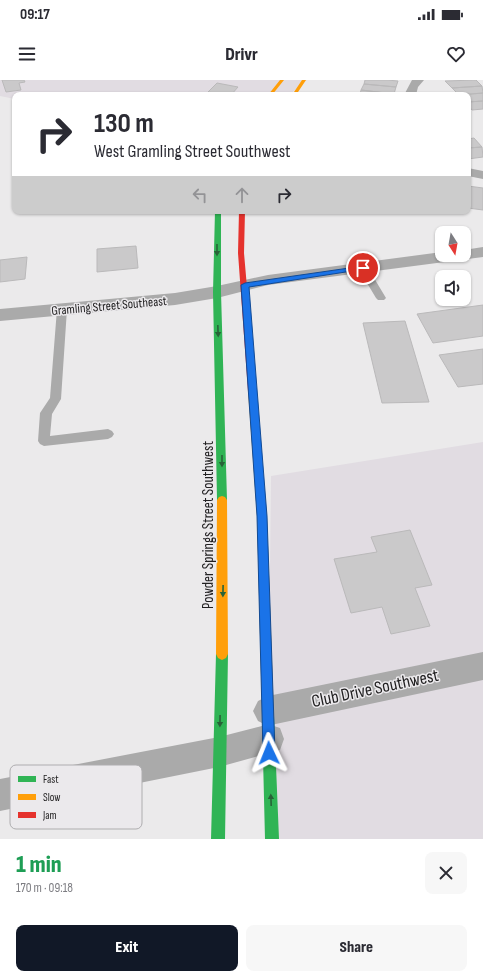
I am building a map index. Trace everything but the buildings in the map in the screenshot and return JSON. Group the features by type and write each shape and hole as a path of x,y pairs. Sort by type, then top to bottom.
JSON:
{"main road":[{"path":"272,92 282,80"},
{"path":"296,92 304,80"},
{"name":"Powder Springs Street Southwest","path":"218,214 217,292 222,469 223,579 218,839"},
{"path":"242,214 242,253 262,516 272,839"}],"street":[{"path":"411,92 413,86 418,80"},
{"path":"471,173 483,175"},
{"path":"471,254 483,252"},
{"name":"Gramling Street Southeast","path":"0,315 175,299 217,292 245,285 435,258"},
{"name":"Club Drive Southwest","path":"142,767 219,752 268,725 483,666"},
{"name":"Club Drive Southwest","path":"0,795 10,793"}],"lane":[{"path":"363,268 381,298"},
{"path":"62,309 55,399 46,413 44,441 108,434"}],"shaded area":[{"path":"0,80 307,80 293,92 12,92 12,98 0,96"},
{"path":"483,442 483,839 267,839 271,476"}],"traffic: fast":[{"path":"218,214 217,292 222,500"},
{"path":"218,839 222,654"},
{"path":"268,717 272,839"}],"traffic: slow":[{"path":"272,92 282,80"},
{"path":"296,92 304,80"},
{"path":"252,391 262,516 268,717"},
{"path":"222,500 222,654"}],"traffic: jam":[{"path":"242,214 241,253 252,391"}],"route":[{"path":"269,753 262,516 245,285 268,280 363,268"}]}
